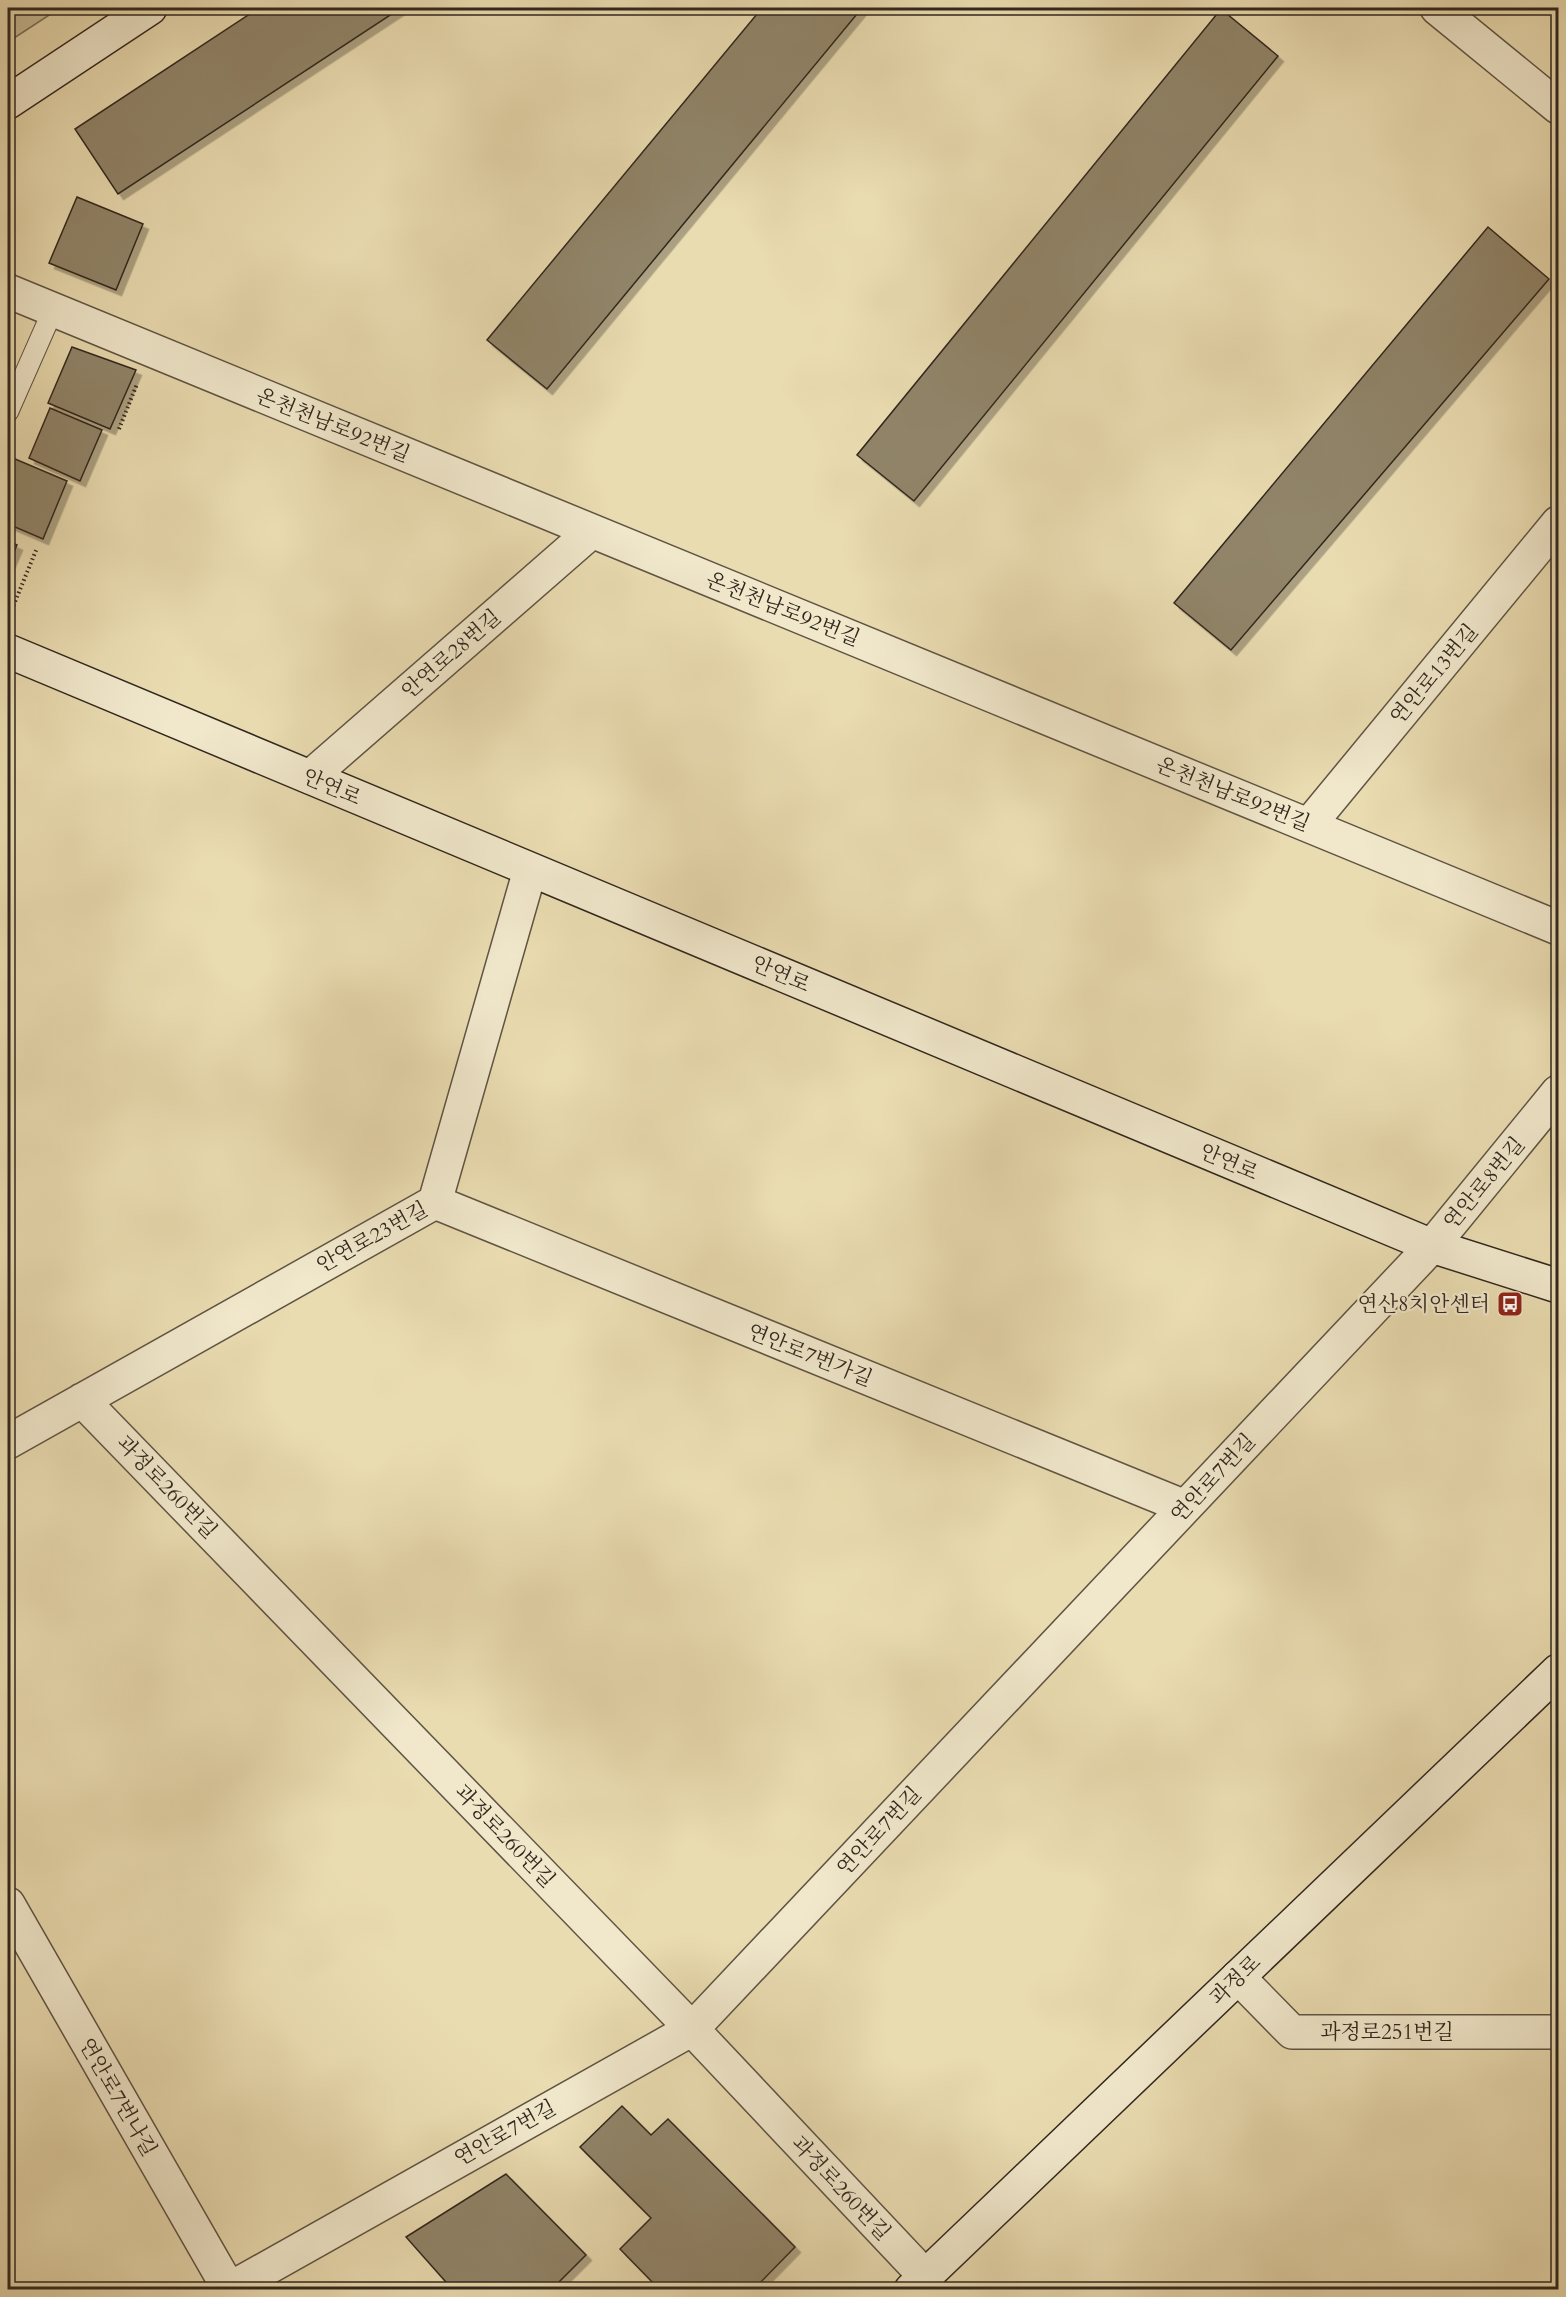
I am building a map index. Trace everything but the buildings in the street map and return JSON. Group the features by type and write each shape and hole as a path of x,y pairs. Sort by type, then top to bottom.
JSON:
{"street":[{"path":"8,102 150,8"},
{"path":"1437,8 1558,107"},
{"name":"온천천남로92번길","path":"8,291 1558,928"},
{"name":"연안로13번길","path":"1309,825 1558,523"},
{"name":"안연로28번길","path":"310,777 592,531"},
{"name":"안연로","path":"8,651 1432,1246 1558,1286"},
{"name":"안연로23번길","path":"8,1442 435,1202 530,870"},
{"name":"연안로8번길","path":"1432,1246 1558,1092"},
{"name":"연안로7번가길","path":"435,1202 1185,1507"},
{"name":"연안로7번길","path":"228,2289 692,2029 1432,1246"},
{"name":"과정로260번길","path":"82,1400 692,2029 918,2283"},
{"name":"과정로","path":"918,2283 1558,1671"},
{"name":"연안로7번나길","path":"8,1905 228,2289"},
{"name":"과정로251번길","path":"1238,1977 1292,2032 1558,2032"}],"lane":[{"path":"8,412 53,310"}],"path":[{"path":"119,429 151,350"},
{"path":"8,619 37,548"}],"shaded area":[{"path":"8,8 60,8 8,42"}],"place":[{"name":"연산8치안센터","path":"1510,1304"}]}
